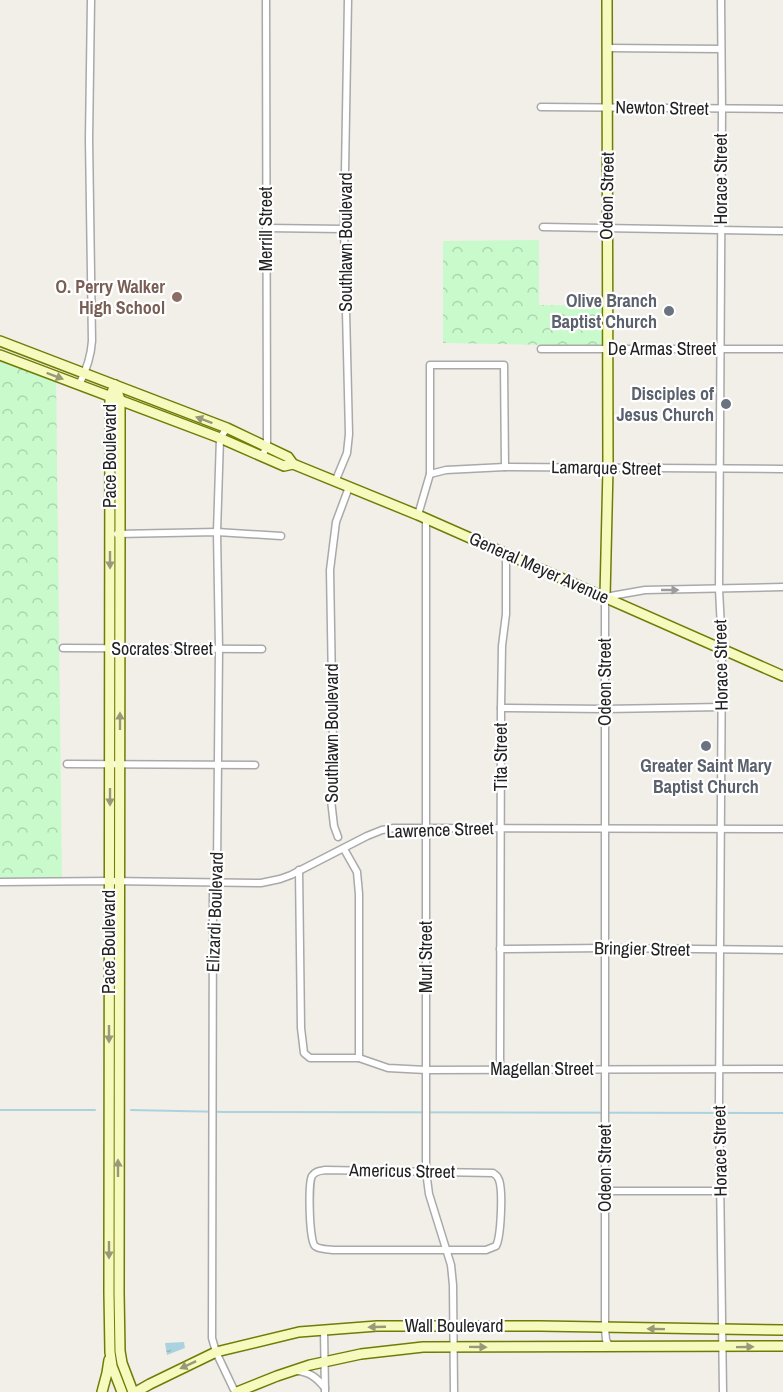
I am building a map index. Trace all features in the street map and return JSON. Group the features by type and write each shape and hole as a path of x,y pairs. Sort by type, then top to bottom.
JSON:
{"street":[{"path":"79,385 92,350 89,147 91,0"},
{"name":"Merrill Street","path":"262,456 267,446 266,0"},
{"name":"Southlawn Boulevard","path":"335,482 347,453 349,434 344,229 348,0"},
{"name":"Odeon Street","path":"607,0 605,1328 606,1340 610,1348"},
{"name":"Horace Street","path":"721,0 719,589 722,707 719,1124 723,1392"},
{"path":"608,48 721,50"},
{"name":"Newton Street","path":"541,107 783,109"},
{"path":"543,227 783,231"},
{"path":"266,228 344,229"},
{"name":"General Meyer Avenue","path":"0,341 227,428 288,457 293,464 422,517 783,675"},
{"name":"De Armas Street","path":"541,349 783,349"},
{"name":"General Meyer Avenue","path":"0,355 220,438 284,466 293,464"},
{"name":"Murl Street","path":"454,1392 451,1265 429,1194 426,1171 426,828 422,517 430,474 430,365 504,365 505,467"},
{"name":"Pace Boulevard","path":"116,385 110,397 115,534 113,1125 115,1331 122,1363 134,1392"},
{"name":"Pace Boulevard","path":"115,534 120,400 116,385"},
{"path":"220,438 227,428"},
{"name":"Elizardi Boulevard","path":"220,438 217,532 219,649 217,867 213,892 212,1338 216,1352 236,1392"},
{"name":"Lamarque Street","path":"430,474 446,470 505,467 783,469"},
{"name":"Southlawn Boulevard","path":"338,837 334,826 331,800 333,743 330,570 336,522 349,487"},
{"path":"115,534 217,532 281,536"},
{"name":"Tita Street","path":"500,1069 501,708 502,646 506,614 506,554"},
{"path":"605,597 645,590 783,587"},
{"name":"Socrates Street","path":"63,648 262,649"},
{"path":"501,708 722,707"},
{"path":"67,764 255,765"},
{"name":"Lawrence Street","path":"0,882 261,883 280,879 367,836 394,828 783,829"},
{"path":"344,849 357,872 359,894 359,1058"},
{"name":"Magellan Street","path":"299,870 301,1039 304,1053 310,1058 359,1058 388,1068 426,1070 783,1069"},
{"name":"Bringier Street","path":"500,949 783,950"},
{"name":"Americus Street","path":"325,1170 426,1171 496,1174 500,1182 500,1234 496,1246 486,1250 333,1250 315,1246 312,1241 310,1216 311,1178 316,1172 325,1170"},
{"path":"605,1191 720,1191"},
{"name":"Wall Boulevard","path":"134,1392 216,1352 289,1334 324,1330 377,1326 783,1330"},
{"path":"324,1330 325,1390"},
{"name":"Pace Boulevard","path":"115,1331 110,1352 112,1366 122,1392"},
{"name":"Wall Boulevard","path":"236,1392 293,1370 325,1361 361,1354 423,1347 783,1346"},
{"path":"102,1392 110,1352"},
{"path":"293,1370 309,1373 319,1380 325,1390"}],"green space":[{"path":"539,240 539,305 602,306 602,346 443,343 443,241"},
{"path":"0,356 56,376 62,881 0,881"}],"water":[{"path":"184,1342 185,1348 167,1355 165,1343"}],"waterway":[{"path":"0,1110 95,1110"},
{"path":"131,1110 783,1113"}],"place":[{"name":"O. Perry Walker High School","path":"177,297"},
{"name":"Olive Branch Baptist Church","path":"669,311"},
{"name":"Disciples of Jesus Church","path":"726,404"},
{"name":"Greater Saint Mary Baptist Church","path":"706,746"}]}
